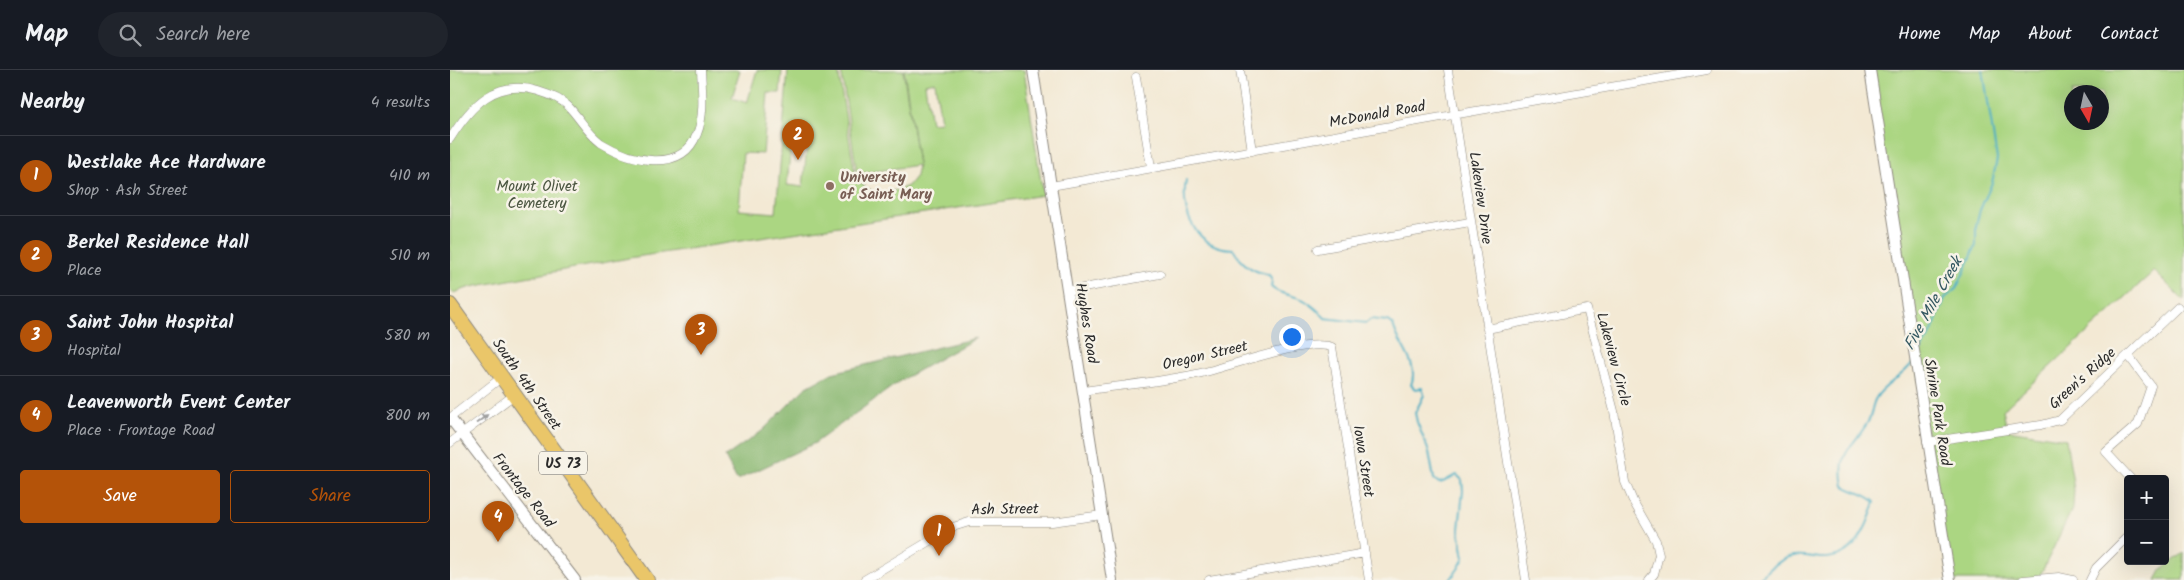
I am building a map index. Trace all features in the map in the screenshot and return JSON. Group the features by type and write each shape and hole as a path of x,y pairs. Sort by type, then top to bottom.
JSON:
{"highway":[{"name":"South 4th Street","path":"450,306 647,580"}],"street":[{"path":"450,139 467,116 490,94 502,89 520,87 551,95 567,105 585,129 600,142 620,153 642,159 665,161 678,157 697,135 702,96 701,70"},
{"name":"Hughes Road","path":"1033,70 1112,580"},
{"path":"1240,70 1252,151"},
{"name":"Lakeview Drive","path":"1448,70 1487,329"},
{"name":"McDonald Road","path":"1051,186 1454,113 1707,70"},
{"name":"Shrine Park Road","path":"1870,70 1950,580"},
{"path":"1136,77 1150,168"},
{"path":"1318,249 1470,222"},
{"path":"1067,291 1160,274"},
{"name":"Green's Ridge","path":"1928,442 2042,425 2060,420 2178,307"},
{"name":"Lakeview Circle","path":"1487,329 1587,309 1614,411 1625,482 1633,501 1656,541 1659,556 1654,574 1649,580"},
{"path":"1487,329 1526,580"},
{"name":"Oregon Street","path":"1083,391 1200,373 1267,354 1322,343 1332,347"},
{"name":"Iowa Street","path":"1332,347 1368,580"},
{"path":"2127,475 2106,452 2138,424 2152,386 2128,355"},
{"path":"450,418 502,377"},
{"path":"450,443 514,395"},
{"name":"Frontage Road","path":"450,418 572,580"},
{"name":"Ash Street","path":"864,580 953,527 969,522 1052,522 1102,515"},
{"path":"2090,580 2096,568 2124,540"},
{"path":"1209,580 1364,554"},
{"path":"2023,580 2059,577 2072,580"}],"green space":[{"name":"University of Saint Mary","path":"450,70 740,70 732,98 747,103 757,70 782,70 780,93 768,93 763,154 743,153 739,210 776,213 788,70 838,70 855,174 865,187 878,192 885,192 908,186 916,176 918,165 857,174 841,70 903,70 918,164 904,70 1024,70 1043,195 629,258 471,287 453,293 450,289","holes":["935,82 941,122 931,123 925,84","792,133 808,135 803,187 787,185"]},
{"path":"1870,70 2184,70 2184,301 2154,271 2003,410 2007,430 2066,439 2074,490 2073,507 2039,578 2023,580 1950,580"},
{"path":"976,338 900,381 815,443 737,480 725,457 762,431 805,388 832,373"},
{"path":"2184,553 2184,580 2156,580 2162,569"}],"waterway":[{"name":"Five Mile Creek","path":"1918,354 1931,334 1945,298 1956,289 1968,264 1976,245 1976,226 1980,210 1992,183 1997,159 1983,70"},
{"path":"1186,180 1186,205 1193,227 1209,242 1220,247 1233,249 1248,266 1269,275 1272,281 1271,287 1274,290 1304,300 1325,318 1366,323 1371,319 1387,321 1393,324 1413,369 1411,385 1415,389 1422,388 1424,395 1415,413 1429,452 1434,479 1439,483 1457,475 1462,480 1463,491 1459,529 1464,558 1450,580"},
{"name":"Five Mile Creek","path":"1758,580 1768,570 1789,557 1832,557 1842,554 1858,540 1868,522 1875,502 1844,486 1842,474 1845,457 1869,420 1879,393 1913,362"}],"place":[{"name":"Berkel Residence Hall","path":"798,160"},
{"name":"University of Saint Mary","path":"830,186"},
{"name":"Saint John Hospital","path":"701,355"},
{"name":"Leavenworth Event Center","path":"498,542"},
{"name":"Westlake Ace Hardware","path":"939,556"}],"park label":[{"name":"Mount Olivet Cemetery","path":"537,194"}]}
